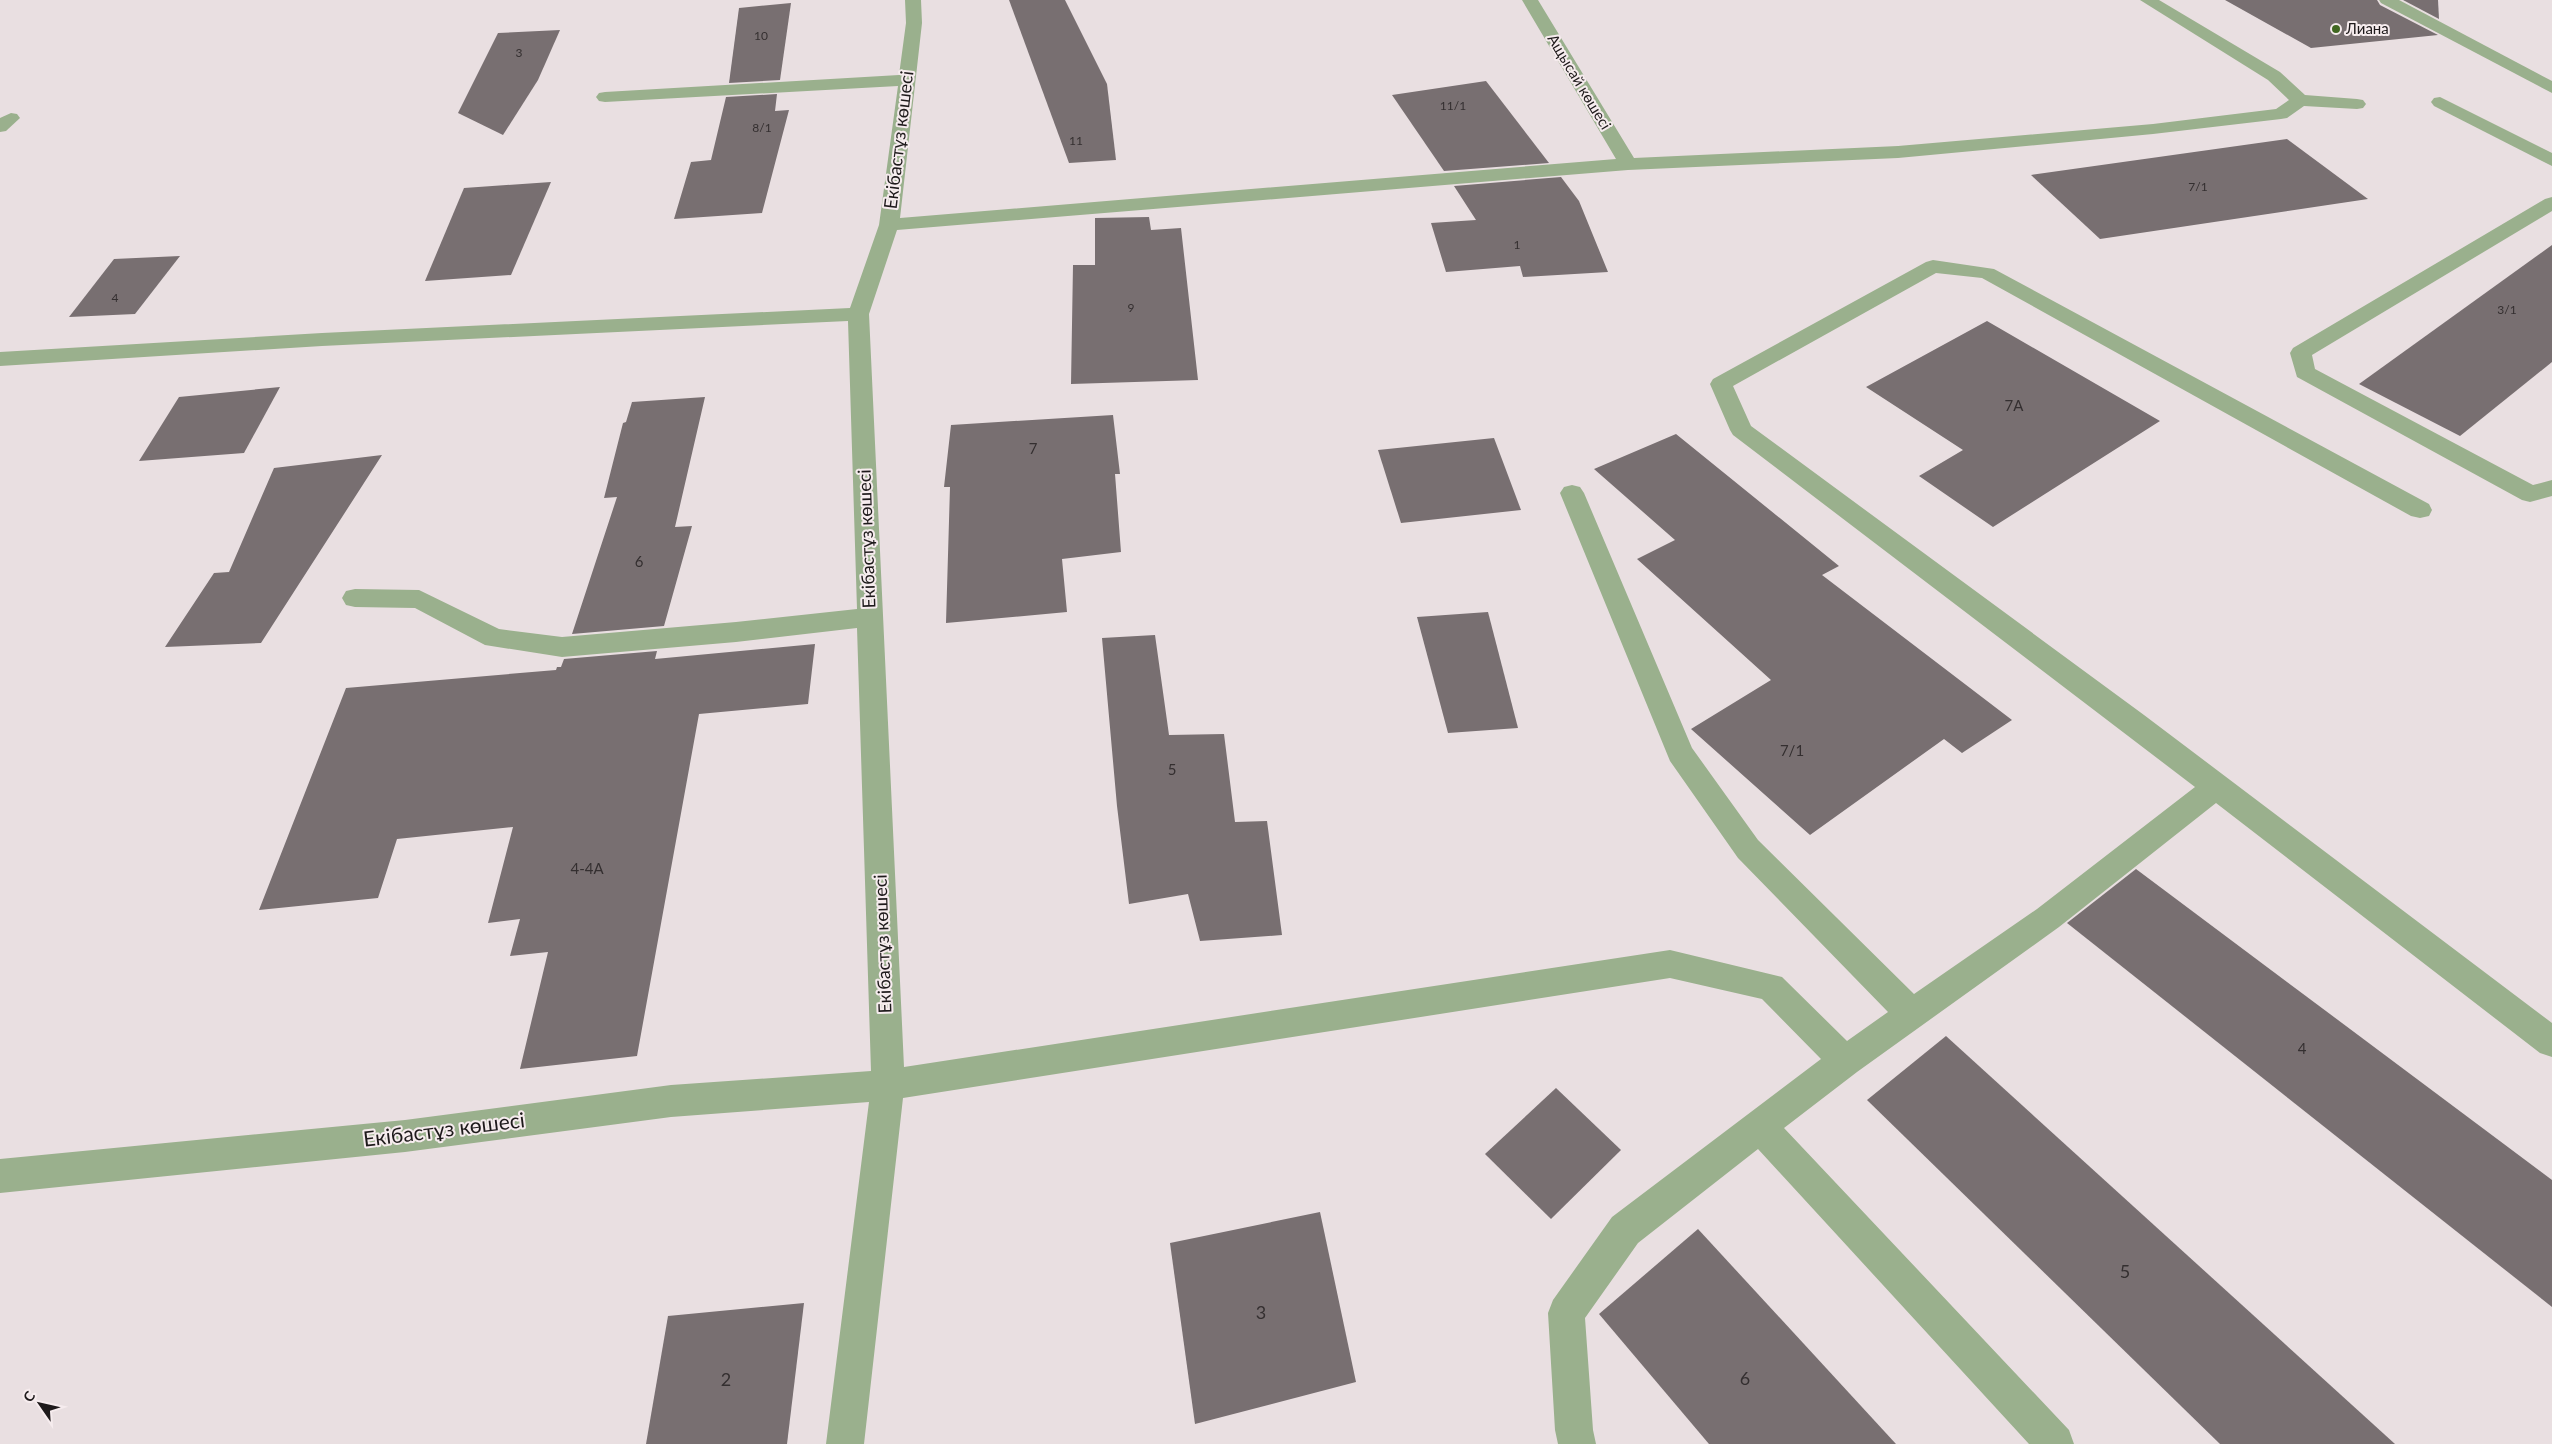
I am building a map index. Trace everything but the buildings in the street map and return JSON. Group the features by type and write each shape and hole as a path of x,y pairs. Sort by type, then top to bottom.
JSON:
{"street":[{"name":"Екібастұз көшесі","path":"845,1444 888,1085 858,314 889,224 914,23 913,0"},
{"name":"Ащысай көшесі","path":"1530,0 1628,164"},
{"path":"2148,0 2274,76 2300,100 2357,104"},
{"path":"2386,0 2552,88"},
{"path":"605,97 906,80"},
{"path":"889,224 1628,164 1898,152 2144,130 2281,114 2300,100"},
{"path":"2440,102 2552,160"},
{"path":"2552,203 2302,353 2305,372 2530,494 2552,488"},
{"path":"2420,510 1987,273 1933,266 1721,384 1741,430 2134,722 2216,787 2552,1042"},
{"path":"0,358 183,346 544,331 858,314"},
{"path":"1572,493 1680,753 1748,849 1912,1014"},
{"path":"355,598 419,599 494,638 562,647 736,632 870,617"},
{"path":"1577,1444 1574,1430 1566,1313 1625,1230 1845,1061 2048,918 2216,787"},
{"path":"888,1085 1670,964 1771,987 1845,1061"},
{"name":"Екібастұз көшесі","path":"0,1176 405,1136 671,1101 888,1085"},
{"path":"1760,1127 2056,1444"}],"place":[{"name":"Лиана","path":"2336,29"}]}
